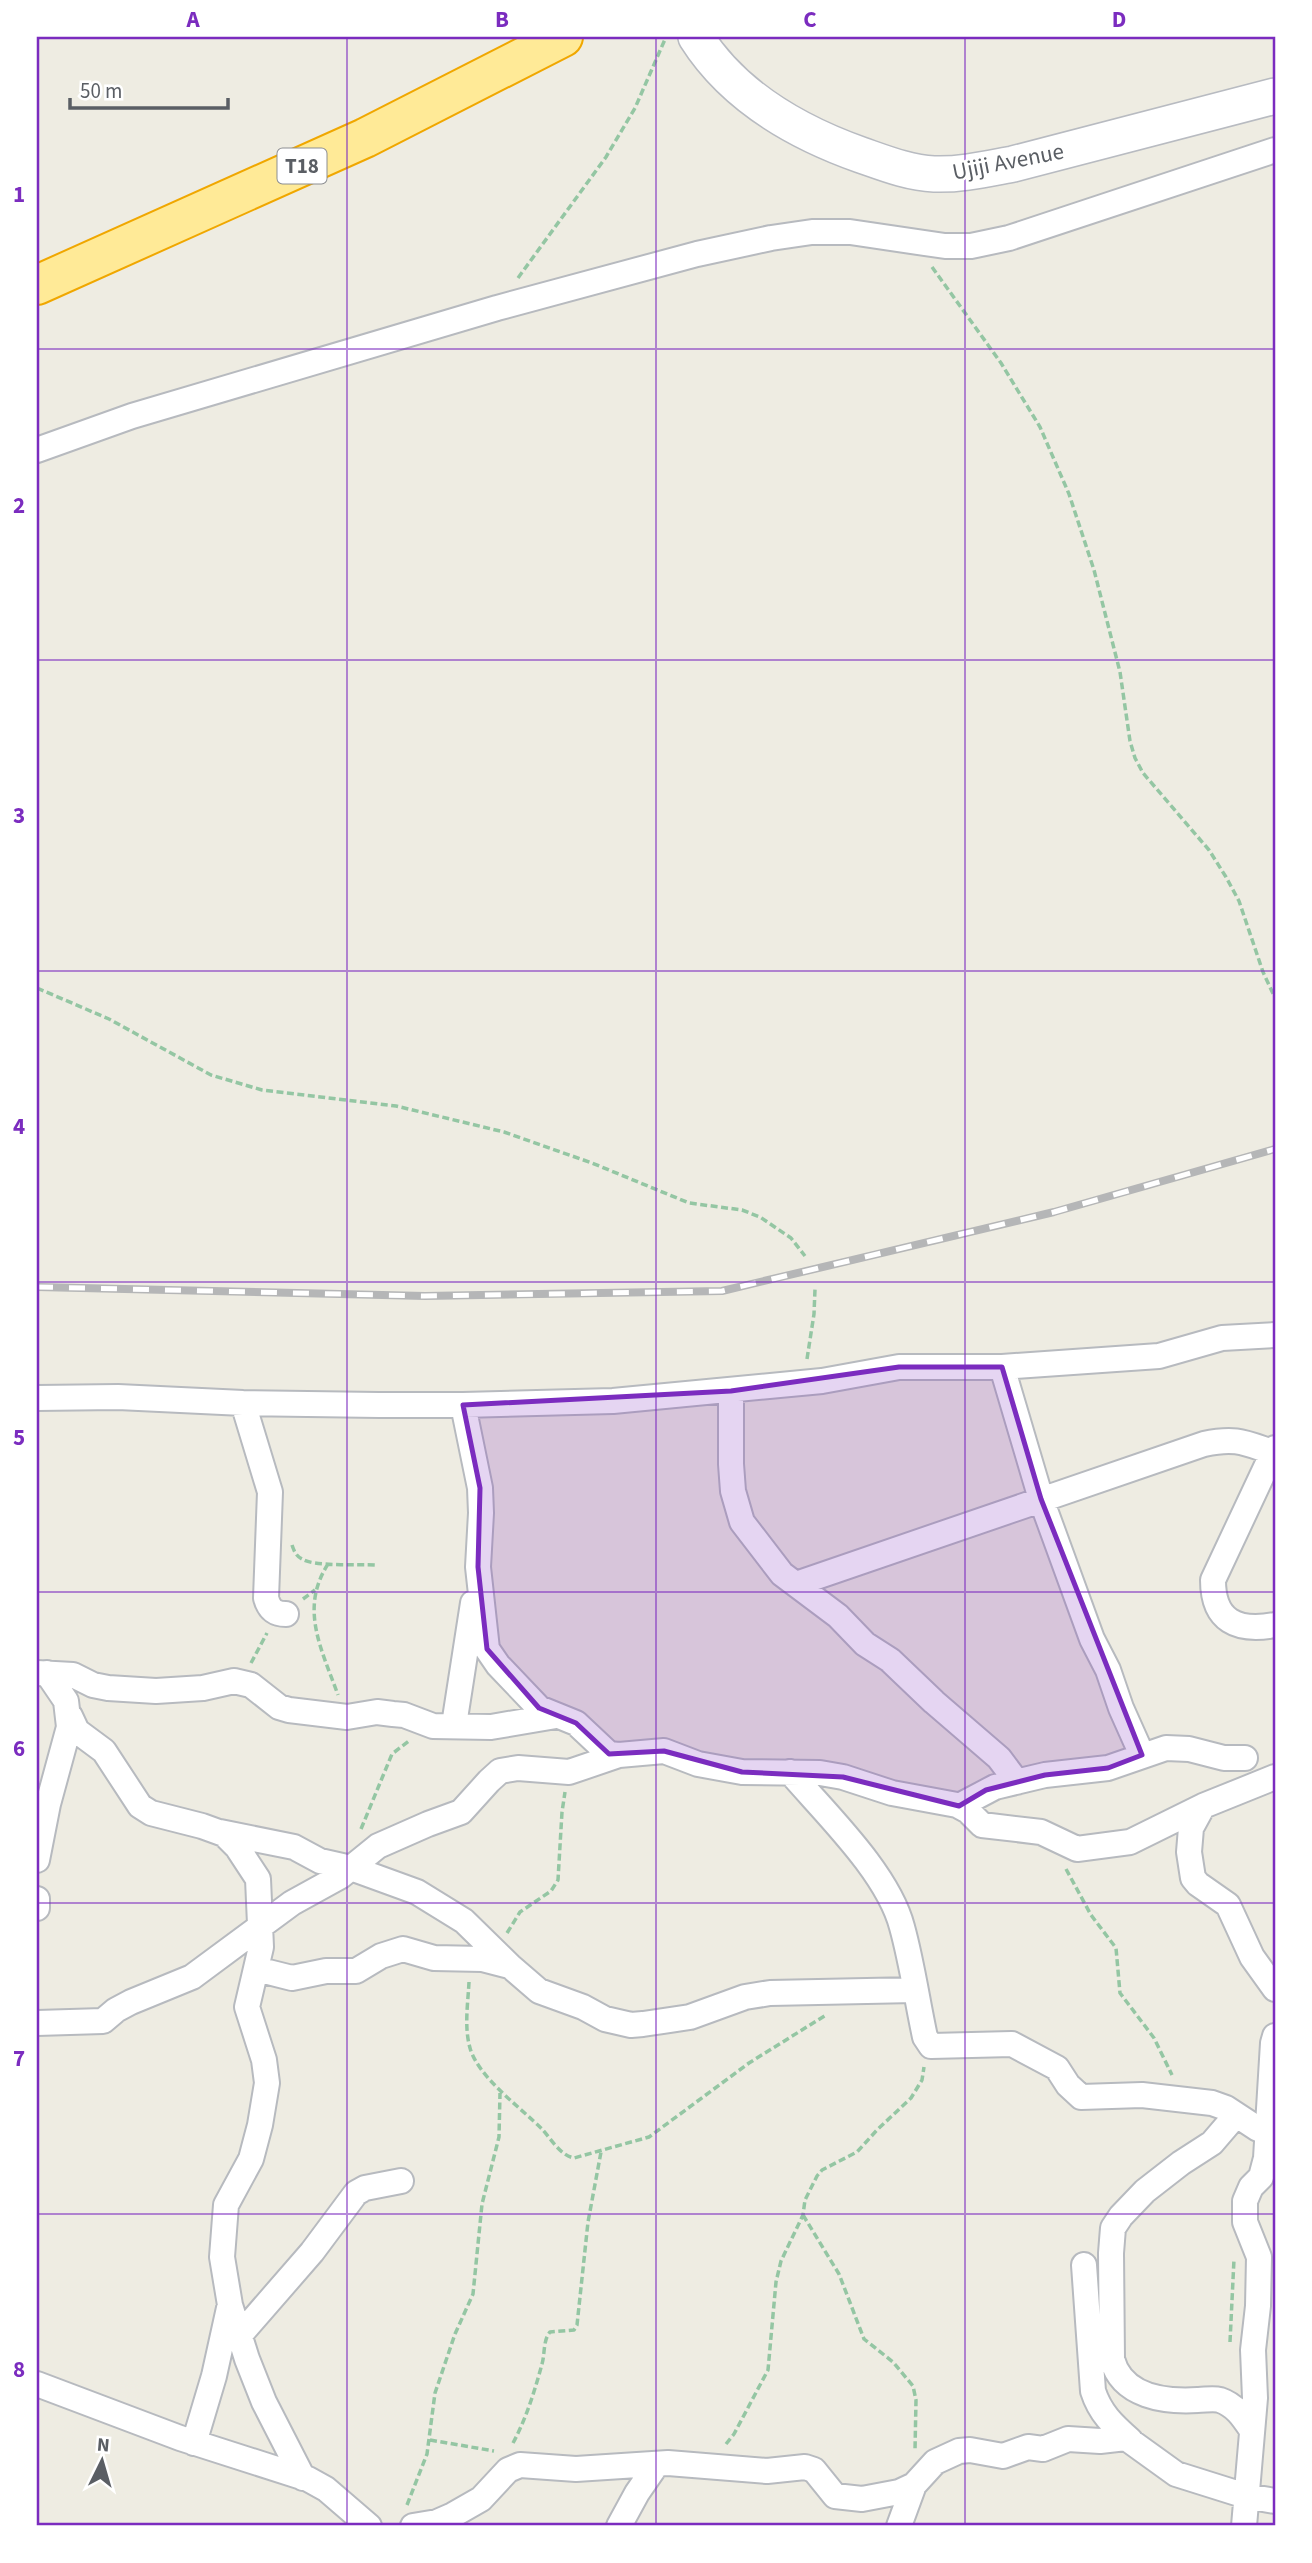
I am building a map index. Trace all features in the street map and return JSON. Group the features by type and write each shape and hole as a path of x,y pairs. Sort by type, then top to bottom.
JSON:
{"highway":[{"name":"T18","path":"37,285 365,138 563,37"}],"main road":[{"name":"Ujiji Avenue","path":"696,37 706,54 734,84 769,112 824,142 885,164 931,174 972,172 1013,164 1275,96"}],"street":[{"path":"37,450 132,416 497,308 697,254 812,232 850,232 916,243 971,246 1009,237 1275,150"},
{"path":"37,1398 118,1397 243,1403 463,1405 613,1401 731,1391 899,1367 1002,1367 1159,1356 1222,1338 1275,1335"},
{"path":"1002,1367 1041,1499 1093,1639 1142,1755"},
{"path":"731,1391 731,1464 738,1513 772,1562 782,1574 838,1616 865,1644 890,1660 999,1758 1017,1782"},
{"path":"243,1403 270,1492 266,1598 272,1610 277,1614 286,1614"},
{"path":"444,1726 478,1567 480,1488 463,1405"},
{"path":"796,1584 1213,1442 1240,1440 1275,1451 1213,1580 1213,1594 1218,1611 1229,1621 1243,1626 1275,1625"},
{"path":"478,1567 487,1649 498,1665 539,1708 576,1723 609,1754 664,1751 698,1764 731,1770 843,1777 892,1793 959,1806 982,1825 1036,1832 1063,1840 1077,1849 1129,1842 1203,1806 1275,1777"},
{"path":"42,1673 73,1675 93,1685 108,1688 156,1691 203,1688 234,1681 251,1685 279,1706 289,1710 346,1717 377,1712 404,1715 444,1726 491,1727 556,1716"},
{"path":"42,1673 62,1692 77,1731 104,1751 145,1811 217,1832 294,1847 318,1860 350,1868 417,1892 464,1921 539,1991 605,2019 631,2025 690,2017 745,1997 770,1993 915,1990"},
{"path":"37,1860 70,1716"},
{"path":"959,1806 986,1790 1045,1775 1108,1768 1142,1755 1175,1747 1224,1758 1245,1758"},
{"path":"37,2023 103,2021 131,2002 192,1977 292,1903 341,1876 379,1846 461,1812 500,1772 518,1768 561,1773 583,1769 620,1755"},
{"path":"790,1772 866,1858 879,1880 902,1926 929,2044 936,2047 1012,2044 1057,2068 1068,2085 1081,2097 1142,2095 1212,2103 1226,2108 1258,2129 1272,2130"},
{"path":"1203,1806 1196,1816 1189,1838 1193,1878 1228,1905 1252,1957 1275,1989"},
{"path":"217,1832 230,1838 256,1873 260,1885 261,1947 247,2011 264,2060 267,2082 251,2159 226,2205 222,2257 230,2305 239,2336 264,2402 303,2478"},
{"path":"37,1899 37,1908"},
{"path":"256,1969 292,1978 326,1971 356,1971 381,1956 403,1949 434,1958 504,1961"},
{"path":"1244,2526 1255,2398 1253,2350 1258,2306 1259,2257 1245,2222 1245,2201 1247,2193 1262,2174 1272,2130 1275,2036"},
{"path":"1236,2116 1212,2143 1145,2191 1113,2228 1112,2359 1118,2373 1143,2394 1163,2400 1218,2399 1231,2405 1242,2415 1251,2430"},
{"path":"239,2336 312,2252 356,2193 365,2188 401,2180"},
{"path":"1084,2265 1093,2391 1107,2419 1163,2467 1177,2474 1245,2496 1275,2501"},
{"path":"194,2443 214,2376 230,2305"},
{"path":"37,2384 194,2443 303,2478 326,2489 369,2526"},
{"path":"899,2526 914,2485 935,2462 959,2451 970,2450 1003,2456 1028,2447 1043,2449 1068,2439 1130,2440"},
{"path":"619,2526 657,2464"},
{"path":"408,2520 437,2522 472,2505 508,2470 520,2465 576,2469 657,2464 767,2471 810,2468 835,2496 862,2499 899,2492 914,2485"}],"path":[{"path":"497,308 606,157 635,108 666,37"},
{"path":"916,243 1001,363 1040,427 1069,494 1094,570 1120,672 1135,758 1143,773 1209,850 1226,877 1239,901 1258,960 1275,998"},
{"path":"37,988 109,1019 211,1075 261,1090 396,1106 504,1132 592,1163 689,1203 742,1210 760,1217 790,1238 806,1256"},
{"path":"803,1382 814,1314 815,1289"},
{"path":"292,1544 300,1559 328,1564 376,1565"},
{"path":"328,1564 315,1590 314,1622 346,1717"},
{"path":"350,1868 368,1810 392,1754 444,1726"},
{"path":"504,1961 507,1933 520,1912 551,1891 558,1880 564,1798 569,1781 583,1769"},
{"path":"1036,1832 1062,1863 1091,1915 1116,1948 1120,1993 1154,2038 1171,2073 1191,2100"},
{"path":"468,1958 470,2046 475,2061 500,2091 568,2157 601,2152 657,2133 748,2063 828,2014 842,1992"},
{"path":"689,2465 725,2445 734,2434 751,2398 765,2377 781,2262 803,2215 805,2200 822,2170 857,2152 918,2088 929,2044"},
{"path":"408,2520 430,2440 435,2393 455,2334 473,2294 482,2204 499,2137 500,2091"},
{"path":"508,2448 514,2443 522,2424 543,2361 548,2333 574,2330 577,2325 588,2222 601,2152"},
{"path":"803,2215 839,2274 864,2339 893,2362 915,2390 914,2485"},
{"path":"430,2440 501,2451"}],"highlighted area":[{"path":"899,1367 1002,1367 1041,1499 1142,1755 1108,1768 1045,1775 986,1790 959,1806 843,1777 742,1772 664,1751 609,1754 576,1723 539,1708 487,1649 478,1567 480,1488 463,1405 731,1391"}],"railway":[{"path":"37,1287 425,1296 722,1291 1054,1212 1275,1149"}]}
